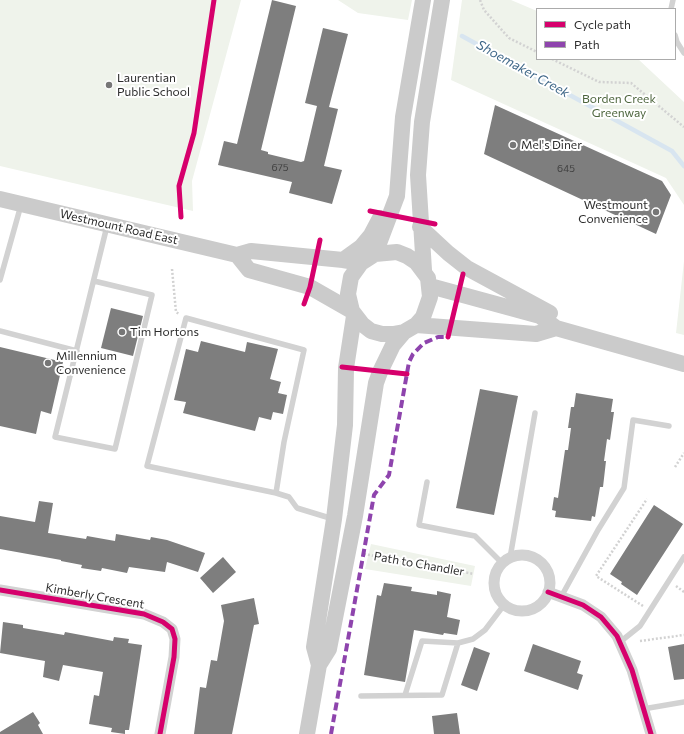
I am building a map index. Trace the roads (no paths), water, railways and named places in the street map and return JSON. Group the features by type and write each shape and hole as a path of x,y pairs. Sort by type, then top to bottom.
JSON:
{"main road":[{"path":"375,254 396,196 403,117 423,0"},
{"path":"307,734 319,665 329,649 355,516 376,383 393,345 423,317 428,307 430,297 430,286 424,270 420,227 418,175 422,122 442,0"},
{"path":"343,260 361,247 371,235 383,214 396,196"},
{"name":"Westmount Road East","path":"0,199 237,255"},
{"path":"420,227 467,268 554,316 577,334"},
{"path":"361,263 250,251 237,255 249,270 310,287 353,313 366,328 382,334 393,334 410,328 536,334 556,328"},
{"path":"319,665 314,647 334,519 345,425 346,368 353,313 348,294 351,277 361,263 375,254 386,252 402,254 416,262 424,270"},
{"path":"430,286 540,316 556,328 684,364"}],"street":[{"path":"525,555 534,558 544,566 550,583 548,592 543,601 529,610 520,611 509,608 504,605 494,590 494,576 506,560 525,555"},
{"name":"Kimberly Crescent","path":"0,590 144,614 163,622 172,629 175,639 174,657 160,734"},
{"path":"548,592 583,605 601,617 620,642 632,670 651,734"}],"lane":[{"path":"676,38 684,53"},
{"path":"0,280 22,204"},
{"path":"94,281 152,295 115,449 55,437 108,224"},
{"path":"276,493 284,442 304,350 186,318 148,466 276,493 289,497 297,508 334,519"},
{"path":"0,331 77,351"},
{"path":"427,482 419,525 475,536 506,560 535,413"},
{"path":"561,597 598,530 624,488 633,420 669,426"},
{"path":"620,642 640,626 684,557"},
{"path":"405,695 422,640 458,642 473,639 486,630 504,605"},
{"path":"361,696 442,695 458,642"},
{"path":"643,709 684,702"}],"waterway":[{"name":"Shoemaker Creek","path":"462,36 672,151 684,166"}],"place":[{"name":"Laurentian Public School","path":"109,85"},
{"name":"Mel's Diner","path":"513,145"},
{"name":"Westmount Convenience","path":"656,212"},
{"name":"Tim Hortons","path":"122,332"},
{"name":"Millennium Convenience","path":"48,363"}],"park label":[{"name":"Borden Creek Greenway","path":"619,106"}]}
